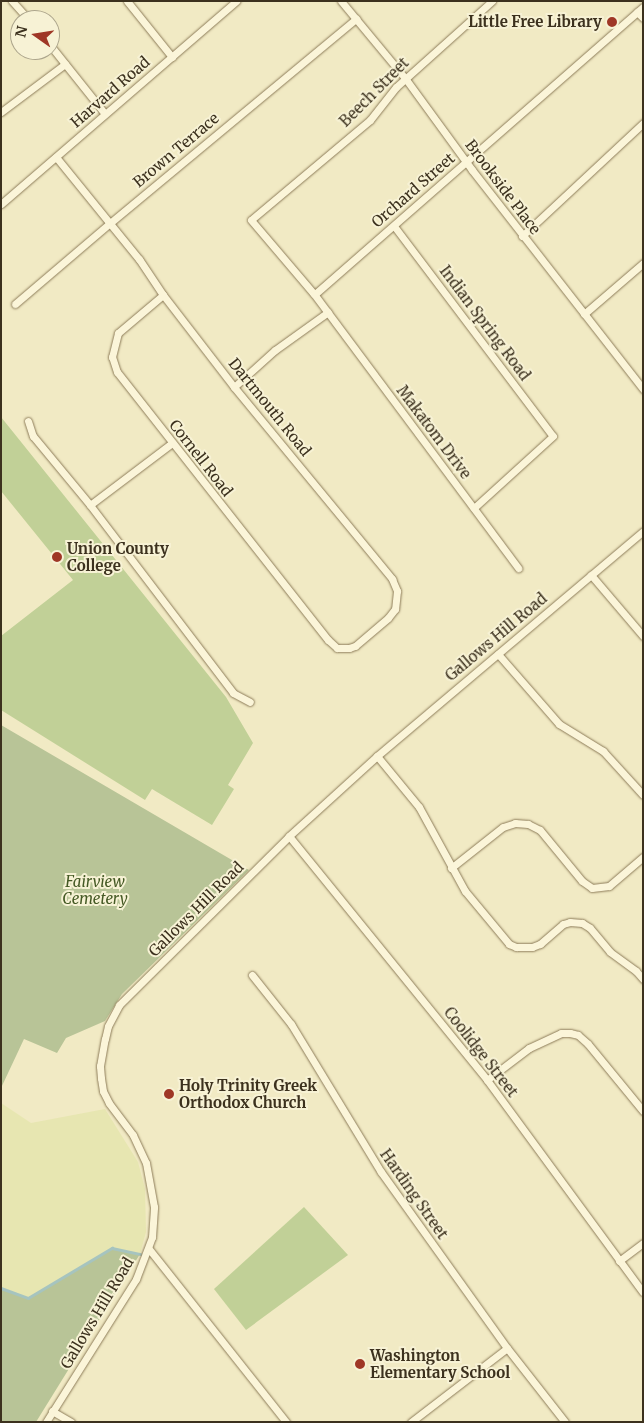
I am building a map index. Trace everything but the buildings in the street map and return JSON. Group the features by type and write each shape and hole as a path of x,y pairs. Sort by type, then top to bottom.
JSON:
{"street":[{"path":"127,1 172,57"},
{"name":"Harvard Road","path":"1,204 236,1"},
{"name":"Brookside Place","path":"341,1 405,78 522,236 643,389"},
{"name":"Beech Street","path":"315,294 251,220 370,120 396,86 492,1"},
{"path":"640,9 643,18"},
{"name":"Orchard Street","path":"315,294 640,9"},
{"name":"Brown Terrace","path":"16,304 110,223 356,19"},
{"path":"60,58 105,114"},
{"path":"1,112 65,64"},
{"path":"522,236 643,123"},
{"name":"Dartmouth Road","path":"56,157 139,260 163,295 234,387 395,585 397,597 395,609 388,618 355,646 337,648 326,638"},
{"name":"Indian Spring Road","path":"394,226 553,436 474,508"},
{"path":"584,314 643,263"},
{"name":"Makatom Drive","path":"315,294 518,568"},
{"name":"Cornell Road","path":"163,295 123,327 114,341 112,357 117,372 326,638"},
{"path":"234,387 275,350 328,312"},
{"path":"28,421 33,436 90,505 232,692 250,702"},
{"path":"90,505 172,443"},
{"name":"Gallows Hill Road","path":"46,1422 136,1280 149,1249 154,1207 150,1177 133,1135 109,1103 101,1078 100,1066 108,1026 119,1005 289,836 377,756 643,531"},
{"path":"591,575 643,636"},
{"path":"498,654 558,724 603,751 643,795"},
{"path":"377,756 419,807 465,891 509,944 516,947 532,947 540,944 563,924 570,922 582,923 590,928 610,952 623,960 643,979"},
{"path":"451,868 503,827 515,823 528,824 540,830 582,881 592,888 609,886 643,857"},
{"name":"Coolidge Street","path":"289,836 487,1080 643,1292"},
{"name":"Harding Street","path":"252,975 291,1024 381,1172 507,1348 564,1422"},
{"path":"487,1080 529,1048 561,1033 570,1032 583,1038 643,1111"},
{"path":"619,1261 643,1243"},
{"path":"149,1249 286,1422"},
{"path":"411,1422 507,1348"},
{"path":"52,1411 71,1422"}],"green space":[{"name":"Union County College","path":"1,417 226,697 253,743 228,785 234,789 212,825 152,789 145,800 1,710 1,636 73,580 1,491"},
{"name":"Fairview Cemetery","path":"1,725 249,870 122,994 105,1021 66,1038 57,1053 24,1039 1,1088"},
{"path":"1,1103 31,1123 105,1109 138,1162 145,1189 146,1232 140,1254 112,1248 28,1298 1,1288"},
{"path":"304,1207 348,1255 246,1330 214,1289"},
{"path":"112,1248 140,1254 36,1422 1,1422 1,1288 28,1298"}],"waterway":[{"path":"1,1288 28,1298 112,1248 140,1254"}],"place":[{"name":"Little Free Library","path":"612,22"},
{"name":"Union County College","path":"57,557"},
{"name":"Holy Trinity Greek Orthodox Church","path":"169,1094"},
{"name":"Washington Elementary School","path":"360,1364"}]}
